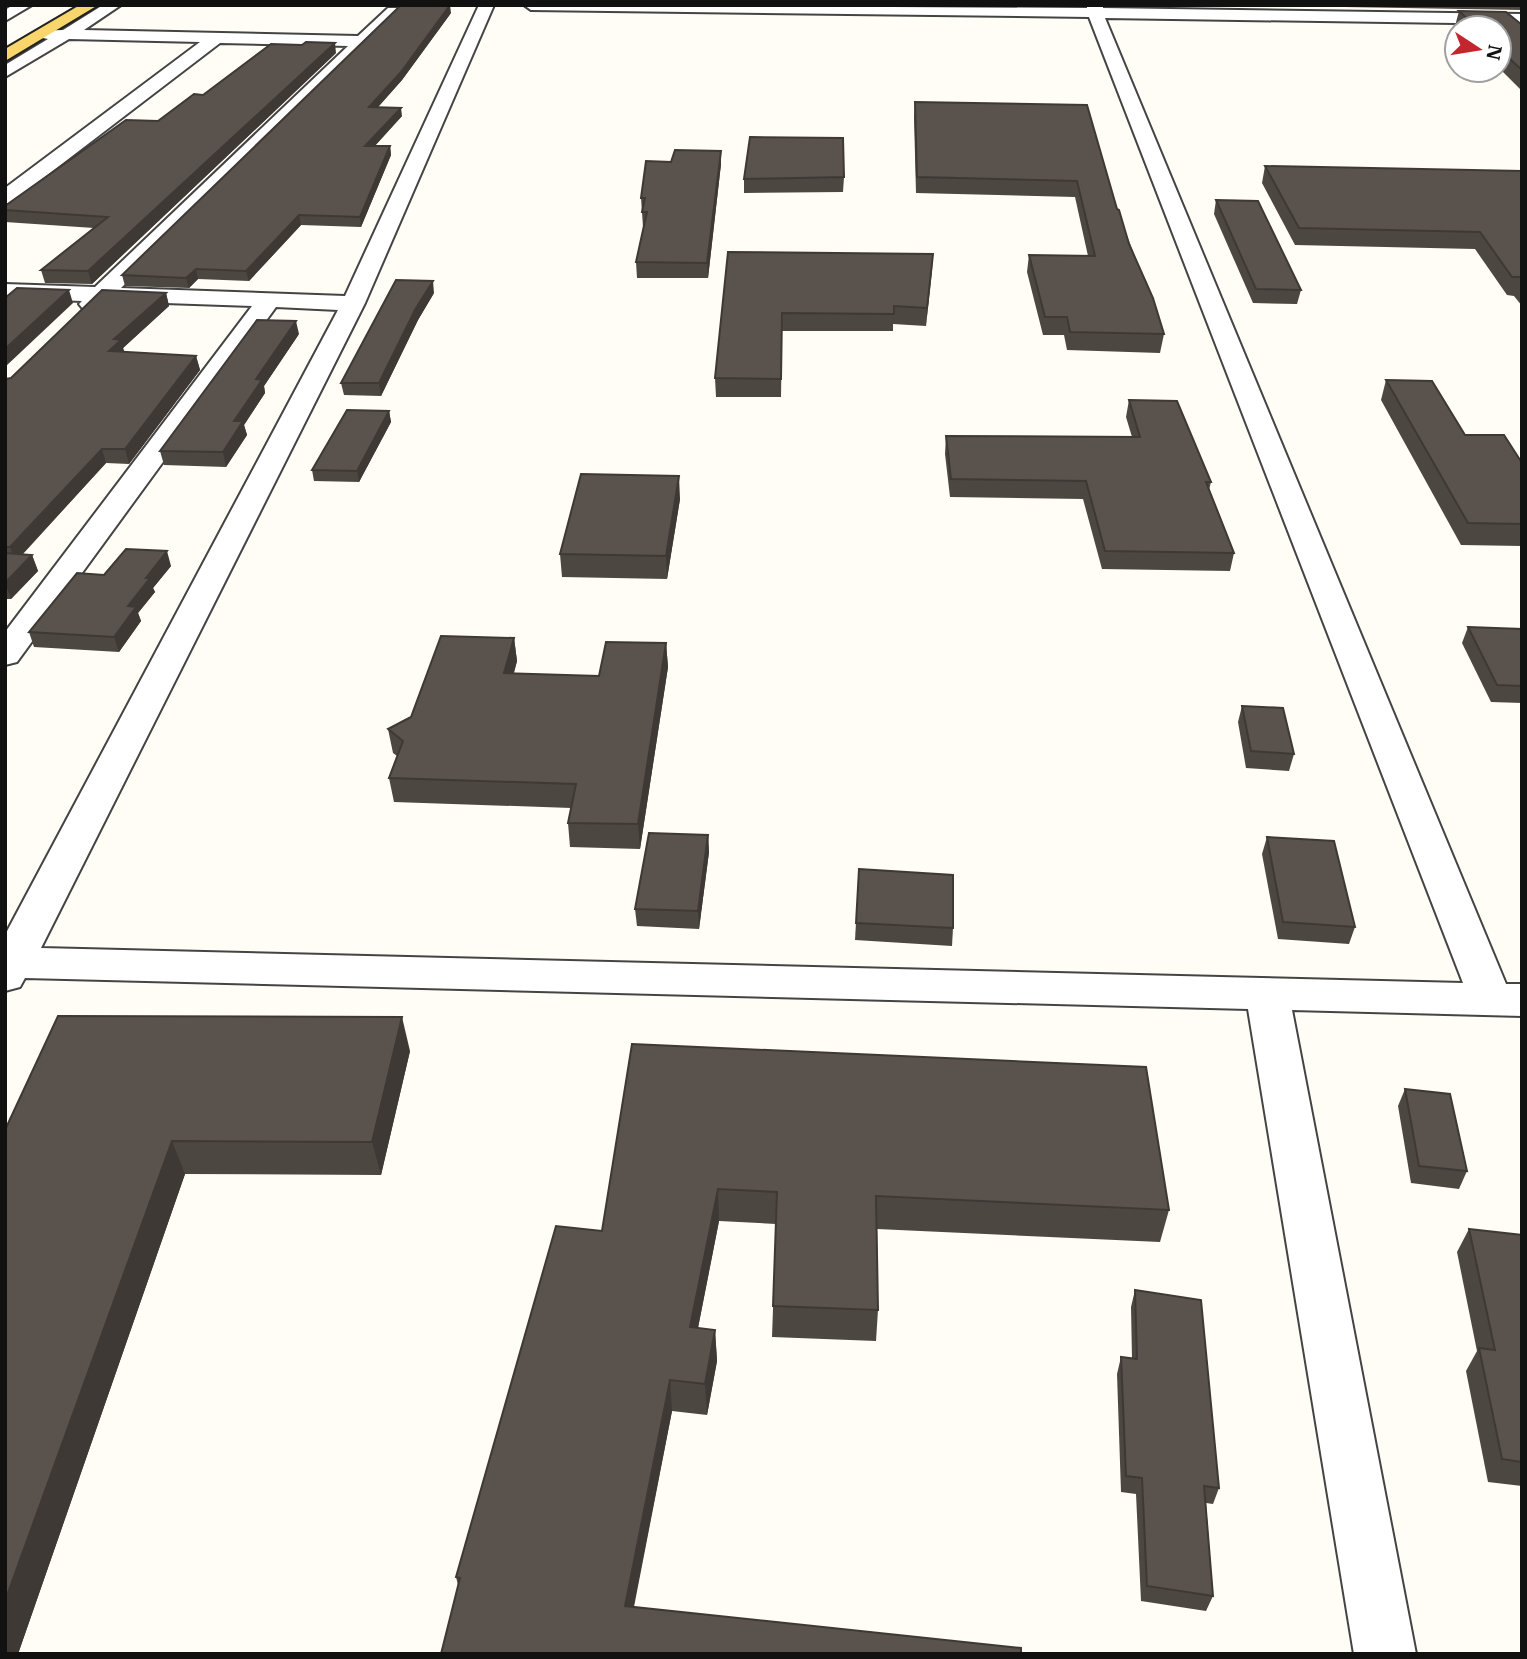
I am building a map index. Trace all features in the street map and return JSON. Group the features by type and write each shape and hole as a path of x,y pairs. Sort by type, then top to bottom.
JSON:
{"main road":[{"path":"5,56 90,5"}],"street":[{"path":"5,72 114,5"},
{"path":"488,5 353,303 8,967 1506,1000 1095,9"},
{"path":"531,5 1095,9 1522,19"},
{"path":"73,321 393,11"},
{"path":"5,16 29,15"},
{"path":"43,34 361,41"},
{"path":"5,198 216,38"},
{"path":"5,291 353,303"},
{"path":"5,656 269,300"},
{"path":"1268,993 1385,1654"}],"building":[{"path":"401,5 450,5 401,72 369,107 401,108 365,146 390,146 360,217 299,215 246,271 196,269 186,278 122,275"},
{"path":"1459,11 1508,14 1462,14"},
{"path":"1513,18 1522,25 1522,70 1513,62"},
{"path":"306,42 335,43 88,271 41,270 108,217 5,210 5,206 126,120 158,121 194,94 203,95 271,44 302,45"},
{"path":"915,102 1087,105 1117,209 1153,298 1164,334 1070,332 1067,317 1045,317 1029,255 1095,256 1077,181 917,177"},
{"path":"750,137 843,138 844,177 744,179"},
{"path":"675,150 721,151 707,263 636,262 647,212 642,212 645,198 641,198 646,161 671,162"},
{"path":"1265,166 1522,171 1522,280 1520,277 1512,277 1480,232 1299,228"},
{"path":"1216,200 1258,201 1301,290 1256,289"},
{"path":"728,252 933,254 927,308 894,306 894,314 782,313 781,379 715,378"},
{"path":"396,280 433,281 416,308 379,383 341,383"},
{"path":"17,288 69,290 5,349 5,298"},
{"path":"102,290 166,293 114,339 121,340 109,351 196,356 125,449 102,449 10,547 5,547 5,379 11,378"},
{"path":"257,320 296,321 256,379 262,380 234,421 243,421 223,452 160,451"},
{"path":"1386,380 1432,381 1465,435 1504,435 1522,463 1522,524 1468,523"},
{"path":"1129,400 1177,401 1211,482 1206,482 1234,553 1105,551 1086,481 951,479 946,436 1140,437"},
{"path":"347,410 389,411 357,471 312,470"},
{"path":"581,474 679,476 666,556 560,554"},
{"path":"126,549 167,551 128,606 136,607 114,637 29,632 77,573 104,575"},
{"path":"5,553 32,555 5,583"},
{"path":"1468,627 1522,629 1522,686 1497,685"},
{"path":"441,636 514,638 504,673 599,676 606,642 666,643 638,824 568,823 576,784 389,778 403,741 388,729 411,717"},
{"path":"1242,706 1283,708 1294,754 1251,751"},
{"path":"649,833 708,835 698,911 635,909"},
{"path":"1267,837 1334,841 1355,927 1283,922"},
{"path":"859,869 953,875 953,928 856,923"},
{"path":"58,1016 402,1017 372,1142 172,1141 5,1601 5,1130"},
{"path":"632,1044 1146,1067 1169,1210 876,1196 878,1310 773,1306 777,1192 718,1189 690,1327 715,1330 705,1384 670,1380 625,1606 1021,1648 1021,1654 441,1654 460,1578 456,1577 556,1226 602,1231"},
{"path":"1405,1089 1450,1094 1467,1171 1419,1166"},
{"path":"1469,1229 1522,1235 1522,1462 1502,1459 1479,1348 1495,1350"},
{"path":"1135,1290 1201,1300 1219,1488 1204,1486 1213,1596 1147,1586 1142,1478 1126,1476 1121,1357 1137,1359"}]}
